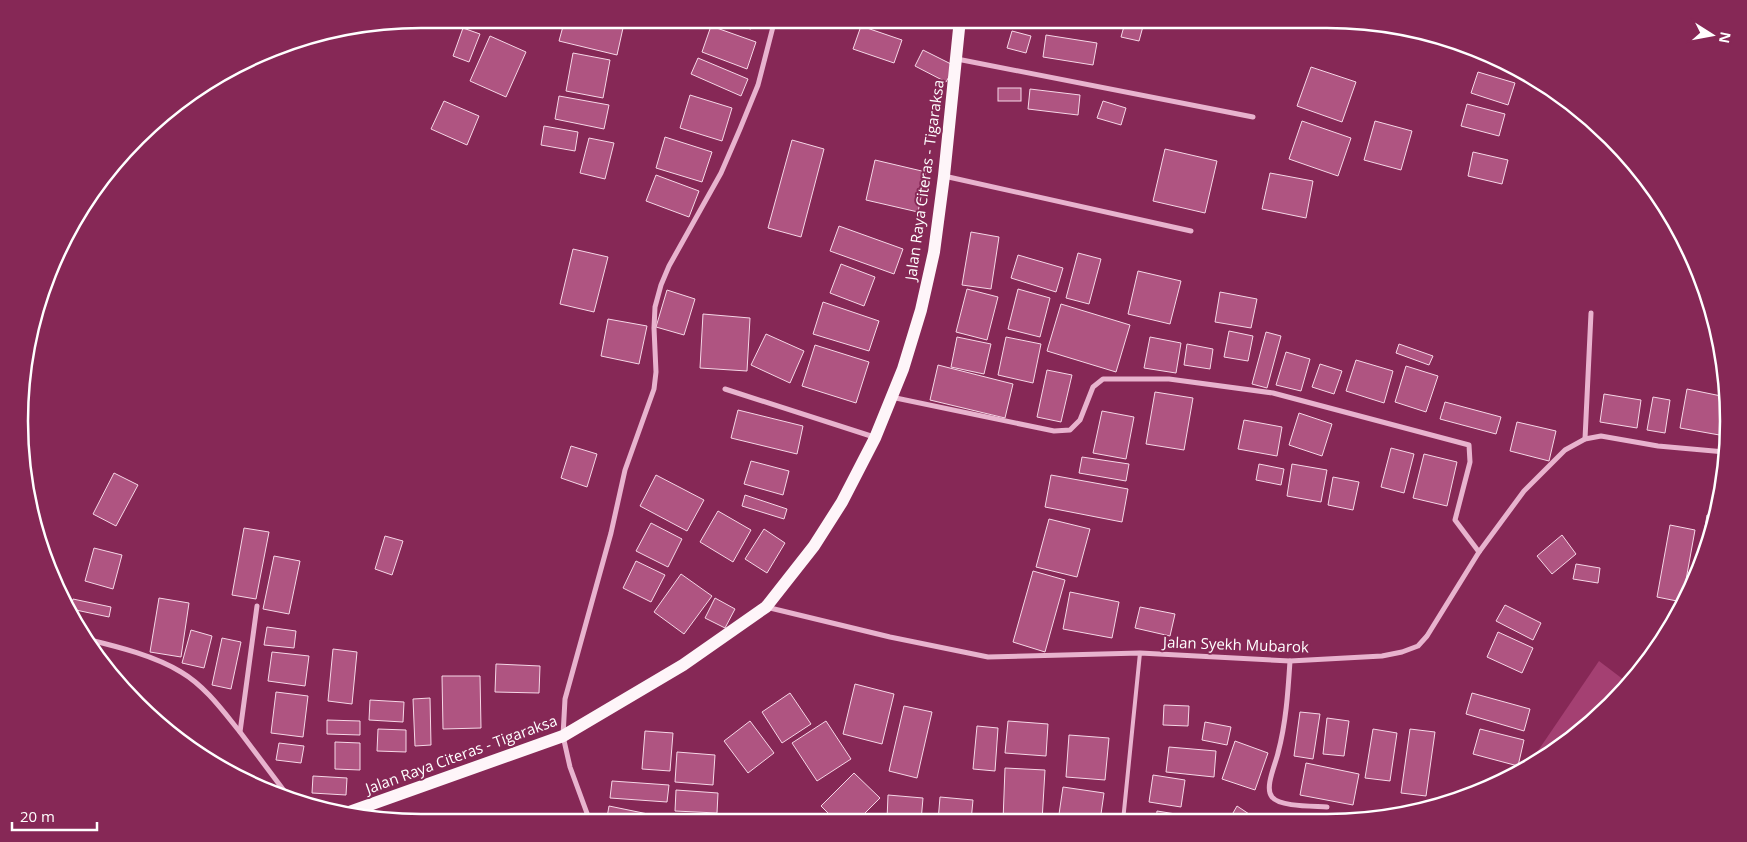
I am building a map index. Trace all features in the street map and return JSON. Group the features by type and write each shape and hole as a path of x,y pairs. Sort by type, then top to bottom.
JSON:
{"main road":[{"name":"Jalan Raya Citeras - Tigaraksa","path":"358,809 563,736 684,664 766,607 814,546 842,502 875,438 903,369 921,310 934,252 959,28"}],"street":[{"path":"587,814 570,767 563,736 565,699 611,533 625,470 654,389 656,372 655,307 669,266 721,173 740,129 758,85 773,28"},
{"path":"956,59 1252,117"},
{"path":"944,176 1191,231"},
{"path":"1585,438 1591,313"},
{"path":"891,397 1054,432 1070,430 1080,420 1093,387 1104,379 1169,379 1273,393 1292,398 1469,445 1470,462 1455,520 1479,552"},
{"path":"725,389 875,438"},
{"name":"Jalan Syekh Mubarok","path":"766,607 890,637 988,657 1140,653 1290,661 1382,656 1418,646 1427,636 1479,552 1524,492 1565,450 1585,438 1601,436 1658,446 1718,451"},
{"path":"240,732 257,606"},
{"path":"95,641 166,664 183,673 208,695 240,732 282,789"},
{"path":"1290,661 1286,708 1279,751 1269,792 1272,798 1279,802 1327,807"}],"lane":[{"path":"1124,814 1140,653"}],"shaded area":[{"path":"1599,661 1623,679 1585,717 1536,754"}],"building":[{"path":"463,28 480,34 469,62 453,56"},
{"path":"563,28 623,28 617,55 559,41"},
{"path":"710,28 717,28 756,42 747,69 702,52"},
{"path":"860,28 867,28 902,40 894,63 853,49"},
{"path":"1124,28 1143,28 1139,41 1121,37"},
{"path":"1012,31 1031,36 1026,53 1007,48"},
{"path":"1046,35 1097,43 1093,65 1043,57"},
{"path":"490,36 526,52 506,97 470,81"},
{"path":"923,50 955,66 946,82 915,66"},
{"path":"573,53 610,60 603,98 566,91"},
{"path":"698,58 748,79 741,96 691,74"},
{"path":"1311,67 1356,82 1342,122 1297,106"},
{"path":"1478,72 1515,83 1508,105 1471,93"},
{"path":"998,88 1021,88 1021,101 998,101"},
{"path":"1030,89 1080,95 1078,115 1028,109"},
{"path":"690,95 732,108 722,141 680,128"},
{"path":"559,96 609,105 604,129 555,119"},
{"path":"444,101 479,116 467,145 431,129"},
{"path":"1103,101 1126,108 1121,125 1097,118"},
{"path":"1467,104 1505,114 1499,136 1461,126"},
{"path":"1302,121 1351,138 1338,176 1289,159"},
{"path":"1375,121 1412,131 1401,170 1364,160"},
{"path":"544,126 578,132 575,151 541,145"},
{"path":"665,137 712,152 702,182 656,168"},
{"path":"589,138 614,143 605,179 580,173"},
{"path":"792,140 824,149 801,237 768,228"},
{"path":"1165,149 1217,161 1205,213 1153,201"},
{"path":"1473,152 1508,160 1502,184 1468,176"},
{"path":"875,160 926,172 918,212 866,200"},
{"path":"1270,173 1313,181 1306,218 1262,209"},
{"path":"656,175 699,191 689,217 646,201"},
{"path":"839,226 903,249 894,274 830,251"},
{"path":"971,232 999,237 991,289 962,285"},
{"path":"573,249 608,257 594,312 560,304"},
{"path":"1078,253 1101,259 1089,304 1066,298"},
{"path":"1018,255 1063,268 1056,292 1011,278"},
{"path":"841,264 875,277 864,306 830,293"},
{"path":"1138,271 1181,281 1170,324 1128,314"},
{"path":"967,289 998,297 987,340 956,332"},
{"path":"1018,289 1050,298 1040,337 1008,329"},
{"path":"667,290 695,299 684,335 656,327"},
{"path":"1220,292 1257,299 1251,328 1215,322"},
{"path":"823,302 879,321 869,351 813,334"},
{"path":"1061,304 1130,325 1116,372 1047,351"},
{"path":"703,314 750,318 747,371 700,368"},
{"path":"608,319 647,326 639,364 601,356"},
{"path":"1229,331 1253,336 1248,361 1224,357"},
{"path":"1266,332 1281,336 1267,388 1252,384"},
{"path":"766,334 804,351 790,383 751,365"},
{"path":"957,337 991,344 984,374 951,367"},
{"path":"1006,337 1041,344 1033,383 998,375"},
{"path":"1150,337 1181,343 1176,373 1144,368"},
{"path":"1187,344 1213,349 1210,369 1184,365"},
{"path":"1399,344 1433,356 1429,365 1396,353"},
{"path":"815,345 869,362 856,403 802,386"},
{"path":"1286,352 1310,359 1301,391 1276,385"},
{"path":"1356,360 1393,371 1384,403 1346,391"},
{"path":"1320,364 1342,371 1334,394 1312,387"},
{"path":"938,365 1013,384 1005,418 930,400"},
{"path":"1406,366 1438,376 1426,412 1395,402"},
{"path":"1047,370 1072,375 1061,422 1037,417"},
{"path":"1687,389 1719,396 1719,435 1680,428"},
{"path":"1155,392 1193,398 1184,450 1146,444"},
{"path":"1604,394 1641,400 1637,428 1600,422"},
{"path":"1653,397 1670,400 1665,433 1647,430"},
{"path":"1445,402 1501,417 1496,434 1440,419"},
{"path":"738,410 803,426 797,454 731,438"},
{"path":"1102,411 1134,417 1126,459 1093,453"},
{"path":"1299,413 1332,424 1322,456 1289,445"},
{"path":"1244,420 1282,427 1277,456 1238,449"},
{"path":"1517,422 1556,431 1549,461 1510,451"},
{"path":"571,446 597,454 587,487 561,478"},
{"path":"1391,448 1414,454 1404,493 1381,487"},
{"path":"1424,454 1457,462 1447,506 1413,498"},
{"path":"1082,457 1129,464 1126,481 1079,473"},
{"path":"751,461 789,471 783,495 744,484"},
{"path":"1259,464 1284,469 1281,485 1256,480"},
{"path":"1292,464 1327,470 1321,502 1287,496"},
{"path":"114,473 138,485 116,526 93,514"},
{"path":"656,475 704,500 687,531 640,506"},
{"path":"1051,475 1128,489 1122,522 1045,507"},
{"path":"1333,477 1359,482 1353,510 1328,505"},
{"path":"745,495 787,509 784,519 742,506"},
{"path":"718,511 751,530 733,562 700,542"},
{"path":"1049,519 1090,529 1077,577 1036,567"},
{"path":"651,523 682,539 668,567 636,551"},
{"path":"1670,525 1695,530 1686,581 1676,601 1657,597"},
{"path":"244,528 269,532 256,599 232,595"},
{"path":"764,529 785,543 767,573 745,559"},
{"path":"1562,535 1576,554 1552,574 1537,556"},
{"path":"385,536 403,541 392,575 375,569"},
{"path":"94,548 122,555 113,589 85,581"},
{"path":"274,556 300,561 289,614 263,609"},
{"path":"636,561 665,575 651,602 623,588"},
{"path":"1576,564 1600,568 1598,583 1573,579"},
{"path":"1033,571 1065,580 1045,652 1013,642"},
{"path":"681,574 712,596 684,634 654,612"},
{"path":"1070,592 1119,602 1112,638 1063,629"},
{"path":"159,598 189,603 181,657 150,652"},
{"path":"715,598 735,609 725,628 705,618"},
{"path":"73,599 111,607 109,617 76,610 72,603"},
{"path":"1505,605 1541,623 1533,640 1496,621"},
{"path":"1140,607 1175,614 1170,636 1135,628"},
{"path":"267,627 296,631 294,648 264,645"},
{"path":"191,630 212,636 204,668 182,663"},
{"path":"1498,632 1533,648 1522,673 1487,657"},
{"path":"222,638 241,642 231,689 212,685"},
{"path":"333,649 357,652 352,704 328,701"},
{"path":"272,652 309,656 305,686 268,681"},
{"path":"496,664 540,666 539,693 495,692"},
{"path":"442,676 480,676 481,728 443,729"},
{"path":"855,684 894,694 882,744 843,734"},
{"path":"276,692 308,696 303,737 271,733"},
{"path":"790,693 811,724 782,743 762,712"},
{"path":"1472,693 1530,709 1524,731 1466,714"},
{"path":"430,698 431,745 415,746 413,699"},
{"path":"370,700 404,702 403,722 369,720"},
{"path":"1164,705 1189,706 1188,726 1163,725"},
{"path":"904,706 932,712 917,778 889,771"},
{"path":"1300,712 1320,714 1313,759 1294,756"},
{"path":"1327,718 1349,721 1344,756 1323,754"},
{"path":"327,720 360,721 360,735 327,734"},
{"path":"750,721 774,753 748,773 724,741"},
{"path":"826,721 851,759 817,781 792,743"},
{"path":"1008,721 1048,724 1046,756 1005,753"},
{"path":"1205,722 1231,727 1227,745 1202,740"},
{"path":"977,726 998,728 995,771 973,769"},
{"path":"378,729 406,730 406,752 377,751"},
{"path":"1373,729 1397,733 1390,781 1365,778"},
{"path":"1410,729 1435,732 1426,796 1401,793"},
{"path":"1480,729 1524,740 1518,764 1516,766 1473,754"},
{"path":"645,731 673,733 670,771 642,769"},
{"path":"1069,735 1109,738 1105,780 1066,777"},
{"path":"1235,741 1268,753 1255,790 1222,779"},
{"path":"335,742 360,743 360,770 335,769"},
{"path":"279,743 304,746 301,763 276,760"},
{"path":"1169,747 1216,751 1214,777 1166,772"},
{"path":"677,752 715,755 713,785 675,782"},
{"path":"1306,763 1359,774 1353,805 1300,795"},
{"path":"1005,768 1045,770 1042,814 1003,814"},
{"path":"854,773 880,798 864,814 829,814 821,806"},
{"path":"1153,775 1185,780 1181,807 1149,802"},
{"path":"313,776 347,778 346,795 312,793"},
{"path":"612,781 669,785 667,802 610,798"},
{"path":"1063,787 1104,793 1101,814 1059,814"},
{"path":"676,790 718,793 717,813 675,811"},
{"path":"888,795 923,798 922,814 887,814"},
{"path":"940,797 973,800 972,814 939,814"},
{"path":"609,806 648,814 608,814"},
{"path":"1237,806 1249,814 1232,814"},
{"path":"1157,811 1176,814 1157,814"}]}
